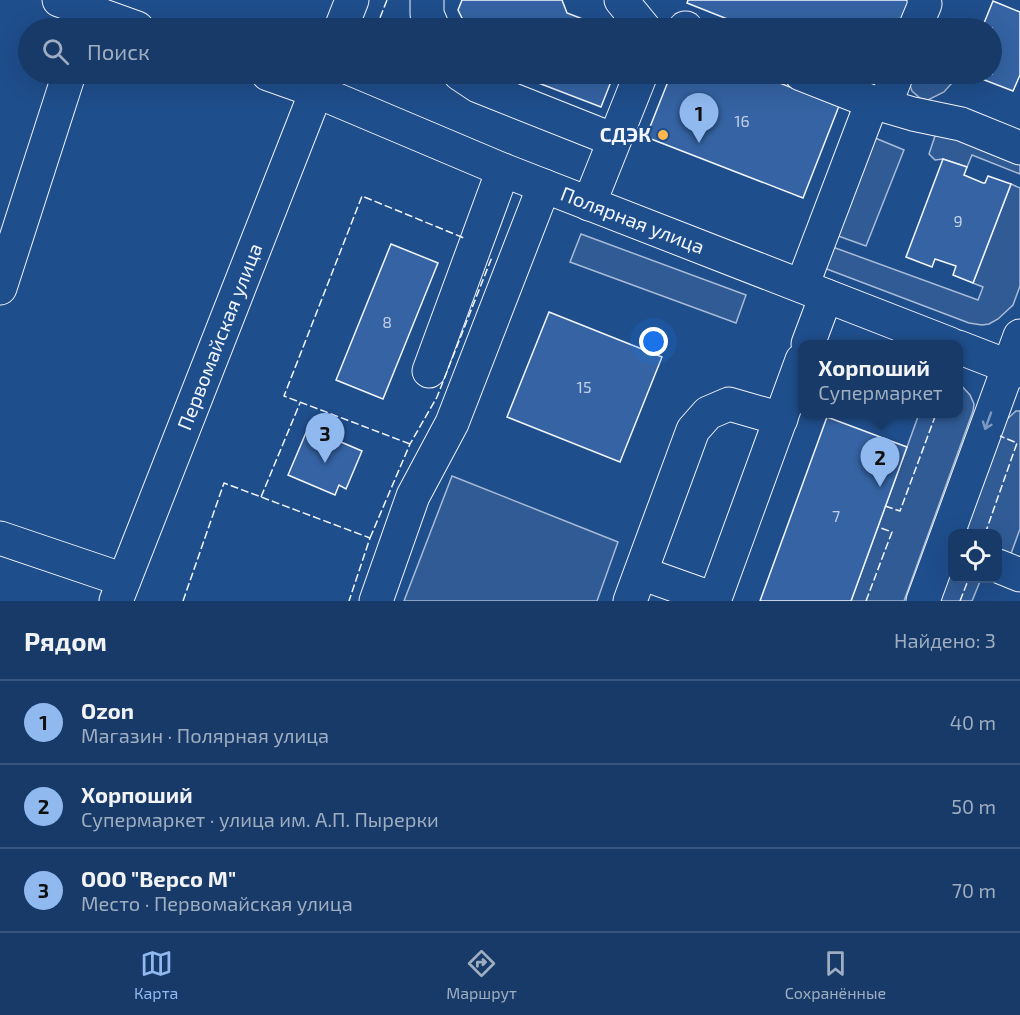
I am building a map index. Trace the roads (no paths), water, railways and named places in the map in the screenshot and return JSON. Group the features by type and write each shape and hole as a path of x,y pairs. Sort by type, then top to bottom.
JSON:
{"main road":[{"path":"59,0 84,18"},
{"path":"345,18 352,0"},
{"path":"427,0 429,18"},
{"path":"621,0 636,18"},
{"path":"919,18 925,4 924,0"},
{"path":"0,288 66,84"},
{"name":"Первомайская улица","path":"120,591 319,84"},
{"name":"Полярная улица","path":"324,84 503,170 938,340"},
{"path":"475,84 614,140"},
{"path":"589,204 636,84"},
{"path":"828,84 913,114 961,124 1020,148"},
{"path":"809,340 814,291 879,103 891,84"},
{"path":"429,371 503,170"},
{"path":"376,601 412,496 452,423 544,186"},
{"path":"954,529 1014,368 1020,336"},
{"path":"963,349 1014,368"},
{"path":"781,418 729,404 708,413 693,430 635,587 714,600 781,418 798,371"},
{"path":"0,538 120,591"},
{"path":"922,601 948,546"},
{"path":"1002,568 1020,575"}],"place":[{"name":"СДЭК","path":"663,135"},
{"name":"Ozon","path":"699,143"},
{"name":"ООО \"Версо М\"","path":"325,463"},
{"name":"Хорпоший","path":"880,487"}]}
